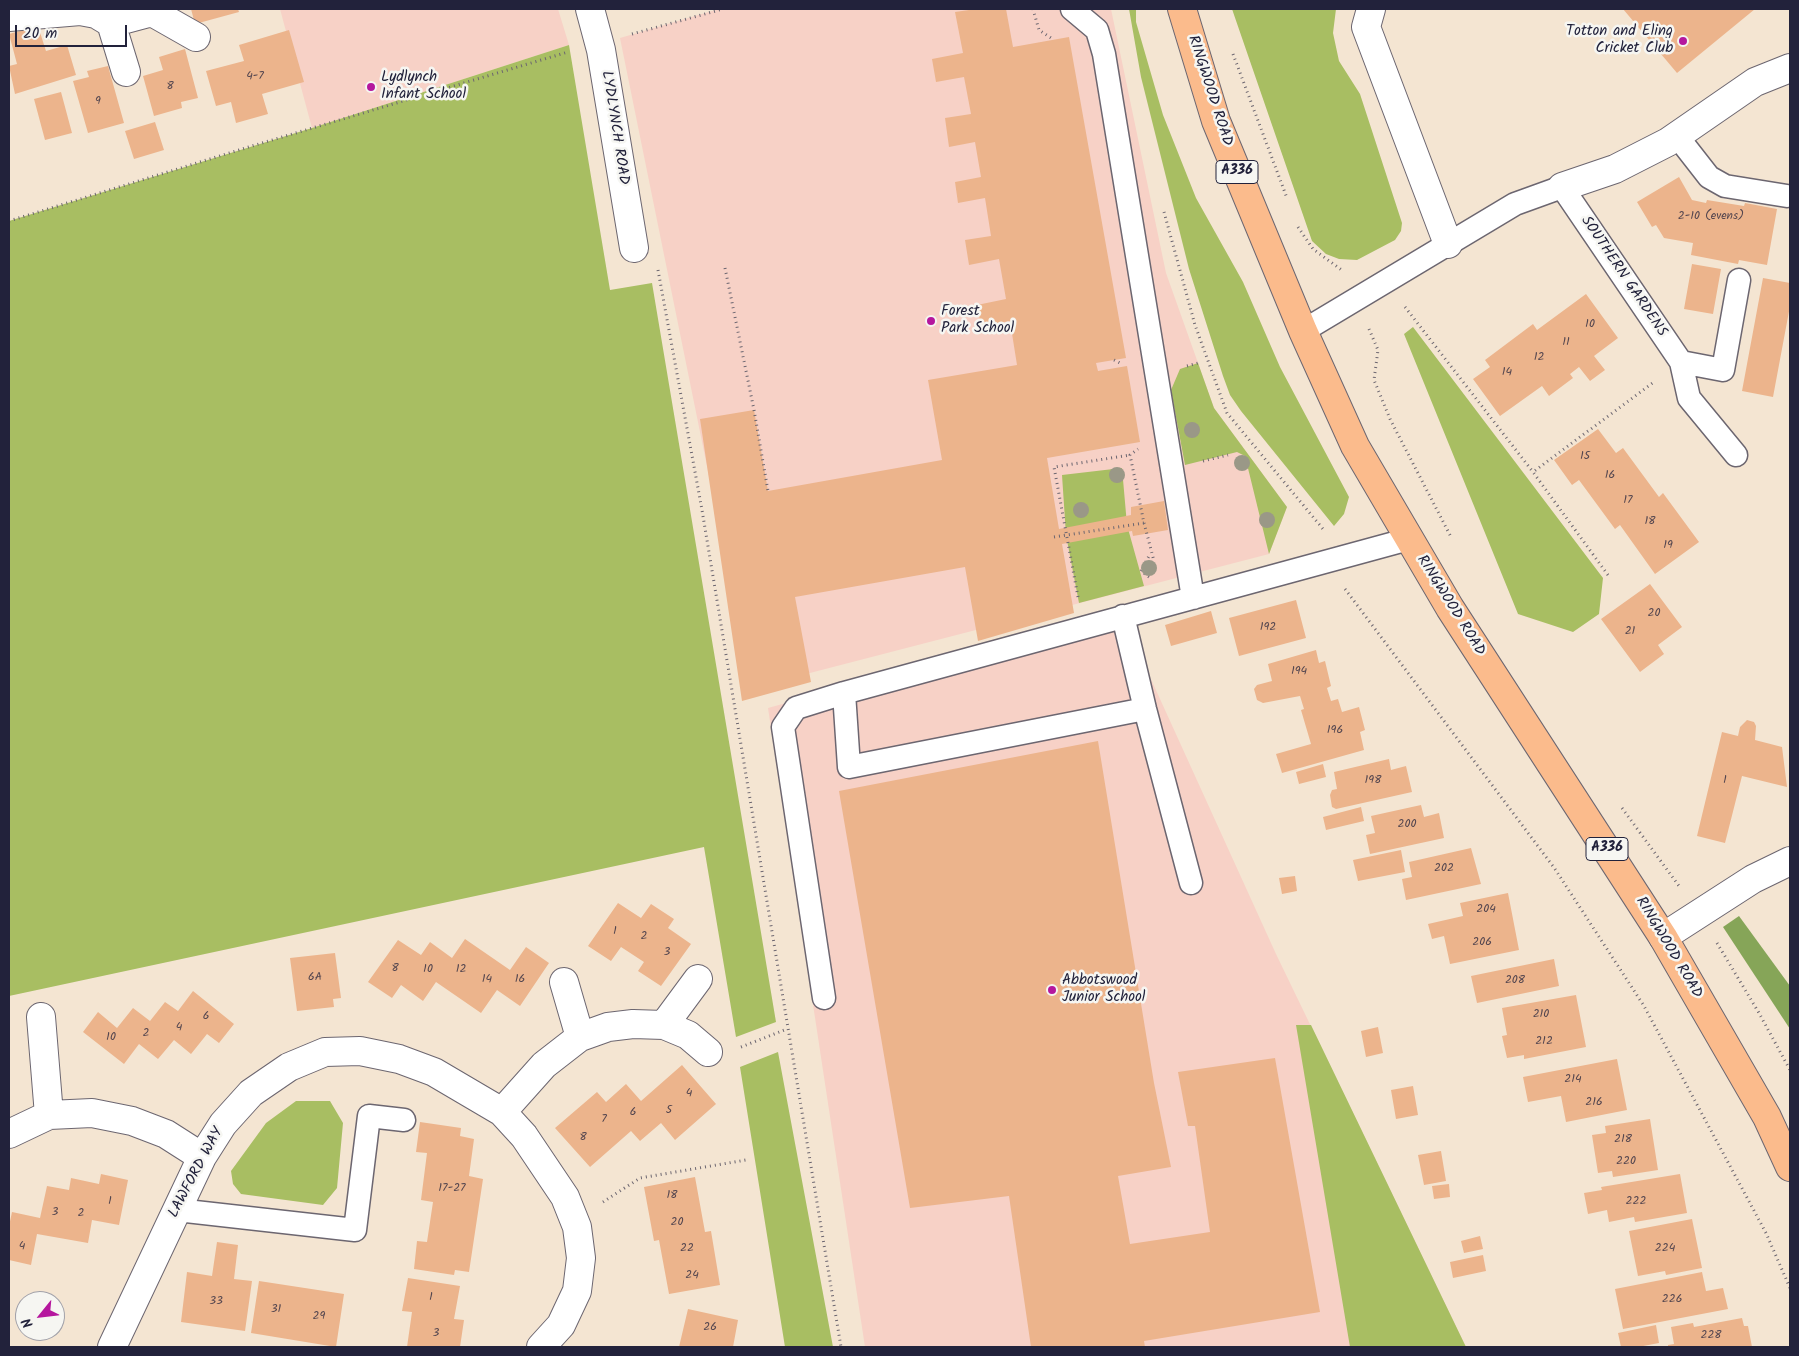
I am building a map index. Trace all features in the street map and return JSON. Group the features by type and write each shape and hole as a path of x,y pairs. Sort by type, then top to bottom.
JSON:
{"main road":[{"name":"RINGWOOD ROAD","path":"1182,9 1216,121 1303,331 1355,446 1450,608 1663,937 1767,1116 1790,1168"}],"street":[{"name":"LYDLYNCH ROAD","path":"590,9 599,44 634,248"},
{"path":"1371,9 1366,27 1448,244"},
{"path":"9,17 80,11 96,14 111,24 126,72"},
{"path":"111,24 152,12 196,37"},
{"path":"1562,187 1614,169 1677,136 1755,82 1790,68"},
{"path":"1663,937 1753,879 1790,861"},
{"path":"664,1025 698,980"},
{"path":"564,982 580,1037"},
{"path":"41,1017 49,1115"},
{"path":"502,1112 544,1065 580,1037 608,1026 633,1024 664,1025 688,1036 708,1052"},
{"name":"LAWFORD WAY","path":"112,1347 202,1157 222,1124 251,1094 289,1067 325,1052 360,1051 399,1059 434,1072 502,1112 524,1136 546,1166 565,1197 577,1227 581,1258 577,1291 561,1325 540,1347"},
{"path":"9,1134 49,1115 92,1113 132,1121 166,1134 202,1157"}],"lane":[{"path":"1072,9 1097,30 1104,54 1193,598"},
{"path":"1677,136 1709,177 1725,186 1787,196"},
{"path":"1303,331 1515,204 1562,187"},
{"name":"SOUTHERN GARDENS","path":"1562,187 1681,362"},
{"path":"1736,455 1688,398 1681,362 1723,370 1739,280"},
{"path":"824,998 783,727 796,708 1123,616 1409,539"},
{"path":"1123,616 1145,709 1191,883"},
{"path":"844,693 849,767 1145,709"},
{"path":"177,1210 355,1230 369,1116 404,1120"}],"path":[{"path":"9,221 261,143 723,9"},
{"path":"1033,9 1039,30 1054,40"},
{"path":"1230,45 1290,207"},
{"path":"1162,207 1195,325 1227,413 1335,559 1555,869 1644,1006 1766,1233 1790,1288"},
{"path":"1297,225 1313,249 1345,273 1378,350 1374,380 1377,388 1390,419 1454,545"},
{"path":"634,248 659,270 702,510 841,1347"},
{"path":"725,268 754,410 768,491"},
{"path":"1385,281 1533,472 1608,575"},
{"path":"1533,472 1681,362"},
{"path":"1160,392 1171,390 1180,368 1198,363"},
{"path":"1079,603 1054,467 1130,455 1144,446"},
{"path":"1130,455 1150,554 1157,568"},
{"path":"1194,463 1228,455"},
{"path":"1054,537 1144,523"},
{"path":"1150,554 1141,571 1152,579 1154,574"},
{"path":"1622,807 1699,914 1759,1013 1790,1070"},
{"path":"708,1052 742,1047 787,1029"},
{"path":"573,1217 606,1201 640,1178 746,1160"}],"shaded area":[{"name":"Lydlynch Infant School","path":"280,9 558,9 569,45 312,128"},
{"name":"Forest Park School","path":"719,9 1111,9 1166,273 1214,408 1287,507 1269,554 752,688 620,38"},
{"name":"Abbotswood Junior School","path":"1120,611 1276,954 1466,1347 865,1347 768,708"}],"green space":[{"path":"1129,9 1136,9 1136,22 1163,115 1196,198 1243,282 1280,367 1349,497 1344,514 1334,526 1230,395 1189,269 1141,77"},
{"path":"1232,9 1336,9 1333,33 1339,61 1360,94 1402,223 1401,231 1395,240 1357,260 1339,259 1326,254 1312,241"},
{"path":"569,45 610,290 652,283 776,1022 736,1037 704,847 9,996 9,221 312,128"},
{"path":"1413,327 1603,578 1599,614 1573,632 1518,614 1404,334"},
{"path":"1198,363 1214,408 1287,507 1269,554 1245,456 1237,452 1185,465 1171,390 1180,369"},
{"path":"1122,468 1127,525 1144,586 1079,603 1066,535 1062,475"},
{"path":"1739,916 1790,986 1790,1029 1723,927"},
{"path":"1296,1025 1311,1025 1466,1347 1350,1347"},
{"path":"778,1052 833,1347 785,1347 740,1067"},
{"path":"296,1101 330,1101 343,1123 337,1188 323,1205 241,1194 233,1184 231,1171 266,1123"}],"building":[{"path":"191,9 238,9 239,12 195,24"},
{"name":"Forest Park School","path":"976,9 1006,9 1013,47 1069,37 1126,358 1096,363 1098,371 1127,366 1140,442 1047,458 1059,529 1131,515 1131,507 1164,501 1168,530 1133,536 1132,531 1062,544 1074,613 978,641 965,567 795,597 811,682 742,701 700,419 754,410 768,491 942,460 928,380 1017,365 1010,321 981,326 977,305 1006,299 999,259 969,265 965,240 991,236 985,198 958,203 955,182 981,177 975,142 949,147 945,118 971,114 964,77 936,82 932,59 963,53 955,12"},
{"name":"Totton and Eling Cricket Club","path":"1623,9 1755,9 1677,73"},
{"path":"38,26 46,51 67,45 76,75 15,94 9,66 17,64 9,34"},
{"path":"289,30 304,82 262,94 268,114 236,123 231,102 216,106 206,71 244,61 239,45"},
{"path":"185,49 198,98 181,102 182,108 154,116 143,76 163,70 159,57"},
{"path":"108,66 124,123 88,133 73,81 89,77 87,71"},
{"path":"61,92 72,133 45,140 34,99"},
{"path":"155,122 164,150 134,159 125,131"},
{"path":"1679,177 1692,200 1706,203 1707,200 1744,206 1745,203 1777,209 1767,265 1739,260 1738,264 1691,255 1693,243 1664,238 1656,225 1652,227 1637,202"},
{"path":"1692,264 1721,269 1713,314 1684,309"},
{"path":"1763,278 1790,283 1790,306 1773,397 1742,391"},
{"path":"1586,294 1618,338 1594,356 1605,370 1590,381 1579,367 1570,374 1573,378 1549,396 1542,386 1500,416 1473,379 1490,367 1485,360 1533,324 1537,330"},
{"path":"1598,429 1616,453 1623,448 1659,497 1663,493 1699,542 1655,574 1620,525 1615,529 1579,480 1572,485 1554,460"},
{"path":"1650,584 1682,627 1658,645 1664,654 1640,672 1601,619"},
{"path":"1296,600 1306,638 1239,656 1229,618"},
{"path":"1211,611 1217,633 1171,646 1165,625"},
{"path":"1316,650 1319,663 1325,661 1331,686 1327,688 1331,701 1338,699 1342,712 1359,707 1365,730 1360,732 1364,750 1282,773 1276,754 1311,744 1301,710 1304,709 1300,696 1263,703 1257,700 1254,689 1257,685 1272,681 1268,664"},
{"path":"1747,720 1754,722 1756,726 1755,740 1782,747 1787,787 1742,776 1725,843 1697,836 1722,732 1738,736 1740,727"},
{"path":"1098,741 1154,1083 1171,1167 1118,1176 1130,1244 1210,1232 1195,1126 1188,1126 1178,1072 1275,1058 1320,1312 1144,1341 1145,1347 1031,1347 1009,1196 910,1208 839,791"},
{"path":"1389,759 1391,770 1406,766 1412,792 1336,809 1332,807 1330,795 1332,790 1337,789 1334,772"},
{"path":"1323,764 1326,777 1299,784 1296,772"},
{"path":"1421,805 1424,817 1439,813 1444,838 1370,854 1366,835 1375,833 1371,816"},
{"path":"1361,807 1364,821 1326,830 1323,817"},
{"path":"1471,848 1481,884 1406,900 1402,879 1412,877 1409,862"},
{"path":"1401,850 1405,872 1358,881 1353,860"},
{"path":"1295,876 1297,891 1282,894 1279,878"},
{"path":"1508,893 1519,950 1450,964 1444,936 1432,939 1428,924 1463,916 1460,903"},
{"path":"618,903 641,918 651,904 674,919 668,928 691,944 661,986 638,971 644,962 621,947 611,961 588,946"},
{"path":"465,939 510,970 526,947 549,963 520,1006 497,990 481,1013 436,982 423,1001 401,985 392,998 368,982 398,940 421,955 430,942 452,958"},
{"path":"335,953 341,998 333,999 334,1007 297,1011 290,958"},
{"path":"1554,959 1559,986 1477,1003 1471,976"},
{"path":"193,991 234,1024 219,1043 207,1034 191,1054 174,1040 158,1059 139,1044 124,1064 83,1032 98,1012 117,1028 133,1008 150,1021 165,1002 178,1011"},
{"path":"1576,995 1586,1047 1524,1059 1524,1055 1507,1058 1502,1036 1507,1035 1502,1008"},
{"path":"1378,1027 1383,1053 1366,1057 1361,1031"},
{"path":"1617,1059 1627,1110 1566,1122 1561,1096 1528,1102 1523,1077"},
{"path":"682,1065 716,1104 675,1140 661,1123 640,1141 631,1131 590,1167 555,1128 597,1092 606,1102 626,1084 641,1101"},
{"path":"1413,1086 1418,1115 1396,1119 1391,1090"},
{"path":"1650,1119 1658,1170 1613,1177 1612,1171 1598,1173 1592,1135 1606,1133 1605,1126"},
{"path":"420,1122 461,1128 460,1136 474,1139 469,1176 483,1179 469,1272 455,1270 454,1275 414,1269 417,1241 427,1242 433,1202 421,1200 427,1153 416,1152"},
{"path":"1441,1151 1446,1181 1424,1185 1418,1155"},
{"path":"101,1174 128,1180 119,1225 92,1220 88,1243 37,1234 31,1265 9,1260 9,1226 12,1212 40,1218 47,1186 69,1190 71,1178 99,1184"},
{"path":"1680,1174 1687,1213 1635,1222 1634,1217 1609,1222 1607,1210 1588,1214 1584,1193 1602,1190 1601,1187"},
{"path":"695,1177 705,1232 711,1231 720,1285 669,1294 659,1240 654,1241 644,1187"},
{"path":"1449,1184 1450,1197 1434,1199 1432,1186"},
{"path":"1692,1219 1702,1268 1666,1275 1665,1271 1638,1276 1629,1231"},
{"path":"1480,1236 1483,1249 1464,1253 1461,1241"},
{"path":"217,1242 238,1245 234,1279 252,1281 245,1331 181,1322 187,1272 212,1276"},
{"path":"1483,1255 1486,1271 1453,1278 1450,1262"},
{"path":"1702,1272 1706,1291 1723,1288 1728,1309 1623,1329 1615,1289"},
{"path":"408,1278 460,1286 454,1319 464,1320 460,1347 407,1347 412,1312 402,1311"},
{"path":"259,1281 344,1294 336,1347 251,1333"},
{"path":"688,1309 738,1320 733,1347 679,1347"},
{"path":"1742,1318 1744,1326 1748,1326 1752,1347 1668,1347 1668,1345 1674,1344 1671,1327 1693,1323 1694,1327"},
{"path":"1656,1325 1659,1343 1638,1347 1621,1347 1618,1333"}],"place":[{"name":"Totton and Eling Cricket Club","path":"1683,41"},
{"name":"Lydlynch Infant School","path":"371,87"},
{"name":"Forest Park School","path":"931,321"},
{"name":"Abbotswood Junior School","path":"1052,990"}]}
